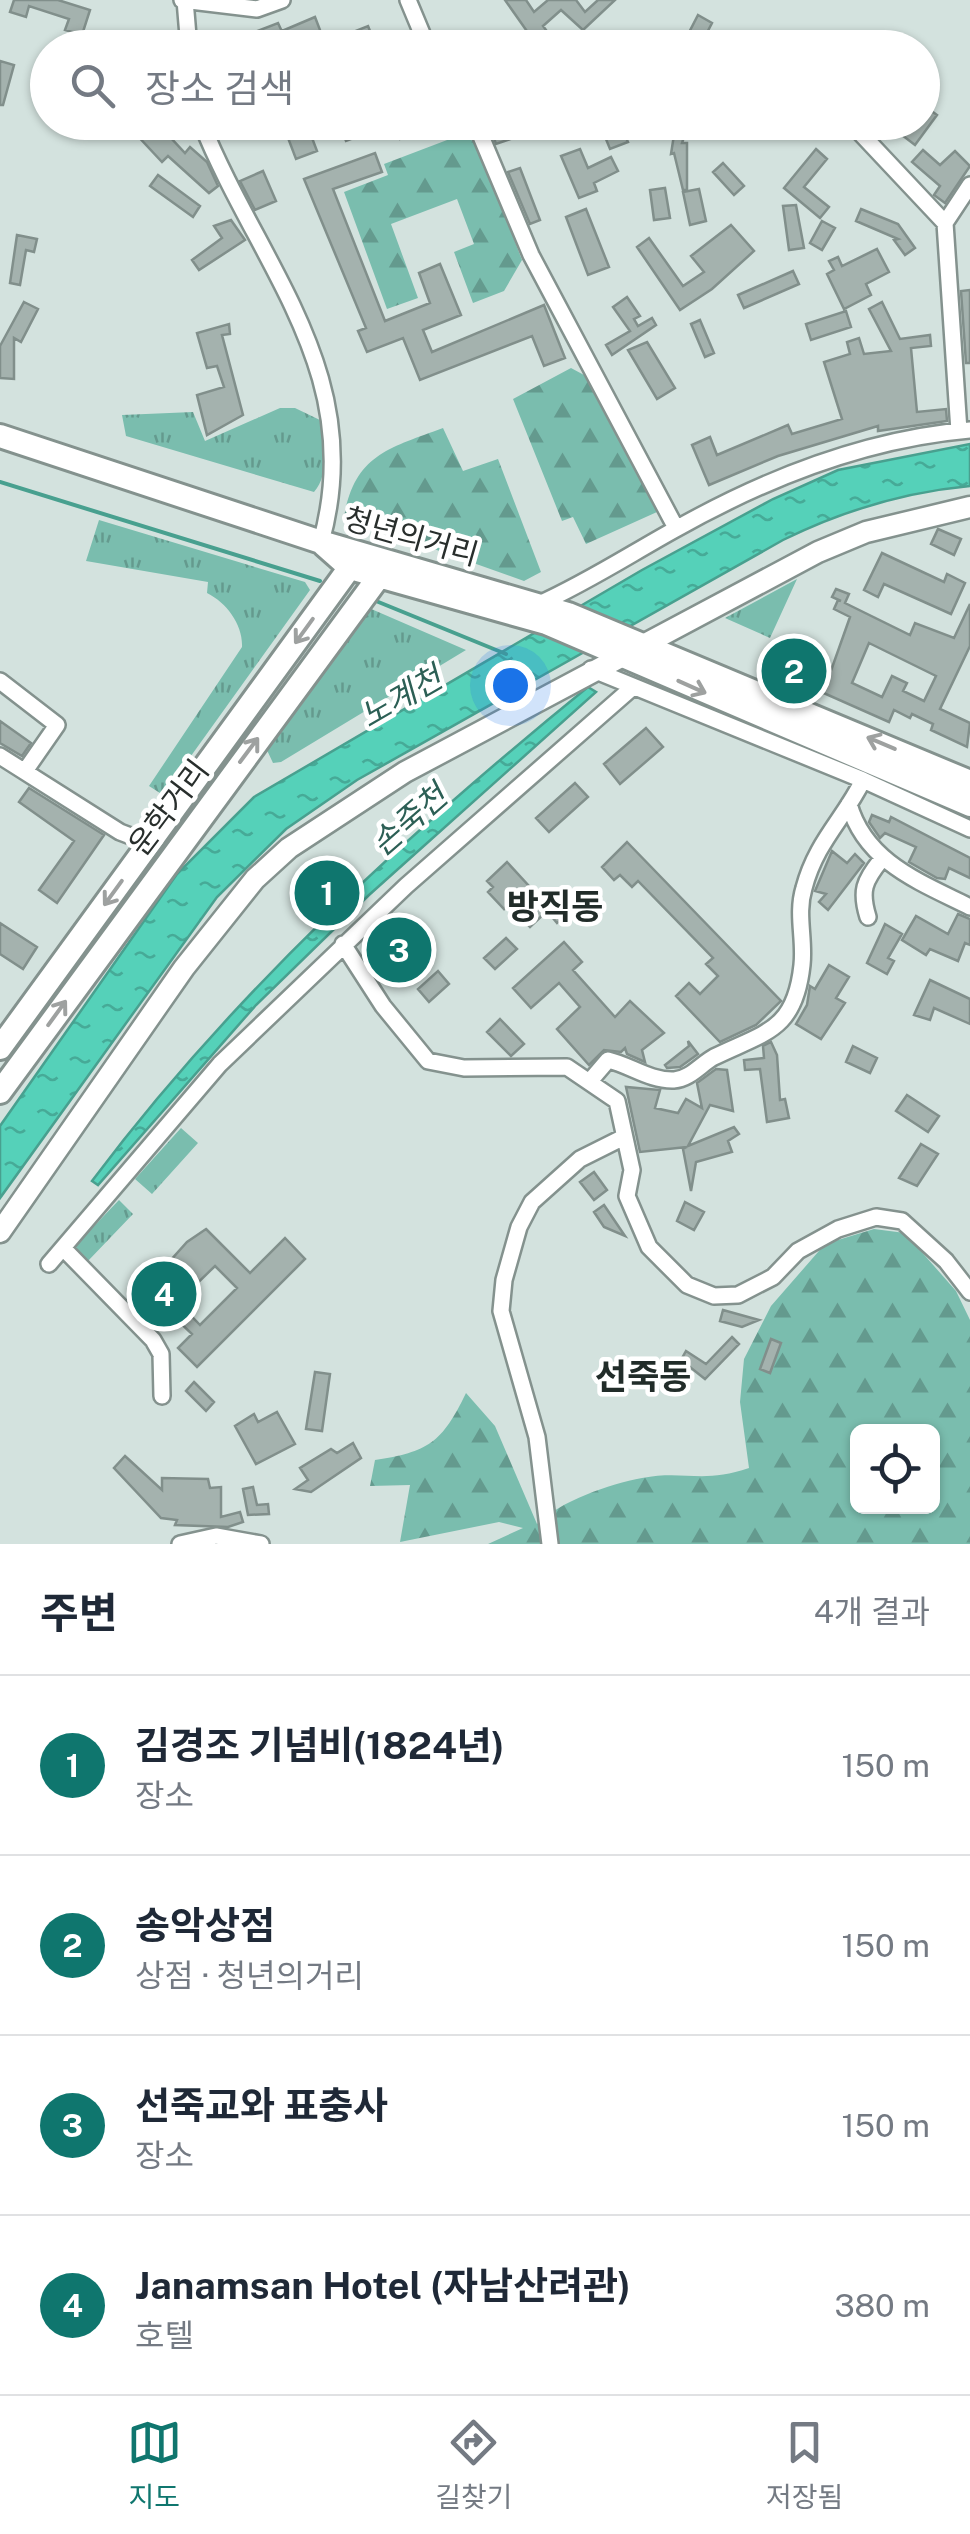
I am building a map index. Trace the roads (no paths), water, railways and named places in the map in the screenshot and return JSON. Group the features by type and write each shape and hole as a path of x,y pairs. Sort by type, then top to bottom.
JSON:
{"main road":[{"name":"청년의거리","path":"0,436 321,542 384,570 551,614 970,805"},
{"name":"운학거리","path":"0,1048 356,560"},
{"name":"운학거리","path":"0,1092 384,570"},
{"name":"청년의거리","path":"620,646 970,782"}],"street":[{"path":"188,30 184,1 258,9 282,0"},
{"path":"408,0 420,30"},
{"path":"210,140 254,225 324,380 333,461 329,514 321,542"},
{"path":"482,140 531,255 676,528"},
{"path":"551,614 676,528 832,458 894,440 964,431 945,222 867,140"},
{"path":"945,222 970,185"},
{"path":"0,1232 184,968 255,879 289,848 348,807 591,669 620,646 850,538 913,518 970,507"},
{"path":"591,669 863,780 970,829"},
{"path":"0,681 57,724 26,771"},
{"path":"49,1264 220,1064 343,944 633,687"},
{"path":"0,756 120,832 149,843"},
{"path":"590,1081 608,1060 630,1071 683,1079 711,1059 770,1033 784,1022 803,962 800,908 804,885 830,826 863,780"},
{"path":"849,804 863,838 881,860 970,907"},
{"path":"868,917 862,895 866,880 881,860"},
{"path":"343,944 383,1006 428,1061 464,1068 567,1067 616,1101 632,1170 627,1196 641,1231 665,1266 687,1284 714,1296 738,1295 772,1276 798,1250 838,1229 876,1217 902,1221 946,1262 970,1292"},
{"path":"550,1544 537,1437 502,1311 504,1280 519,1227 532,1202 580,1159 622,1138"},
{"path":"63,1248 153,1340 161,1354 162,1396"},
{"path":"180,1544 216,1536 261,1544"}],"water":[{"path":"970,444 970,486 874,504 783,540 357,780 286,829 217,897 0,1198 0,1126 177,874 254,797 642,570 773,499 838,470"},
{"path":"588,687 596,692 369,895 256,1005 98,1185 92,1181 203,1045 325,919 454,799"}],"waterway":[{"path":"0,482 320,581"},
{"path":"376,601 506,654"}],"place":[{"name":"송악상점","path":"794,671"},
{"name":"김경조 기념비(1824년)","path":"327,893"},
{"name":"선죽교와 표충사","path":"399,950"},
{"name":"Janamsan Hotel (자남산려관)","path":"164,1294"}],"district":[{"name":"방직동","path":"555,907"},
{"name":"선죽동","path":"643,1377"}],"water label":[{"name":"노계천","path":"401,697"},
{"name":"손죽천","path":"409,820"}]}
